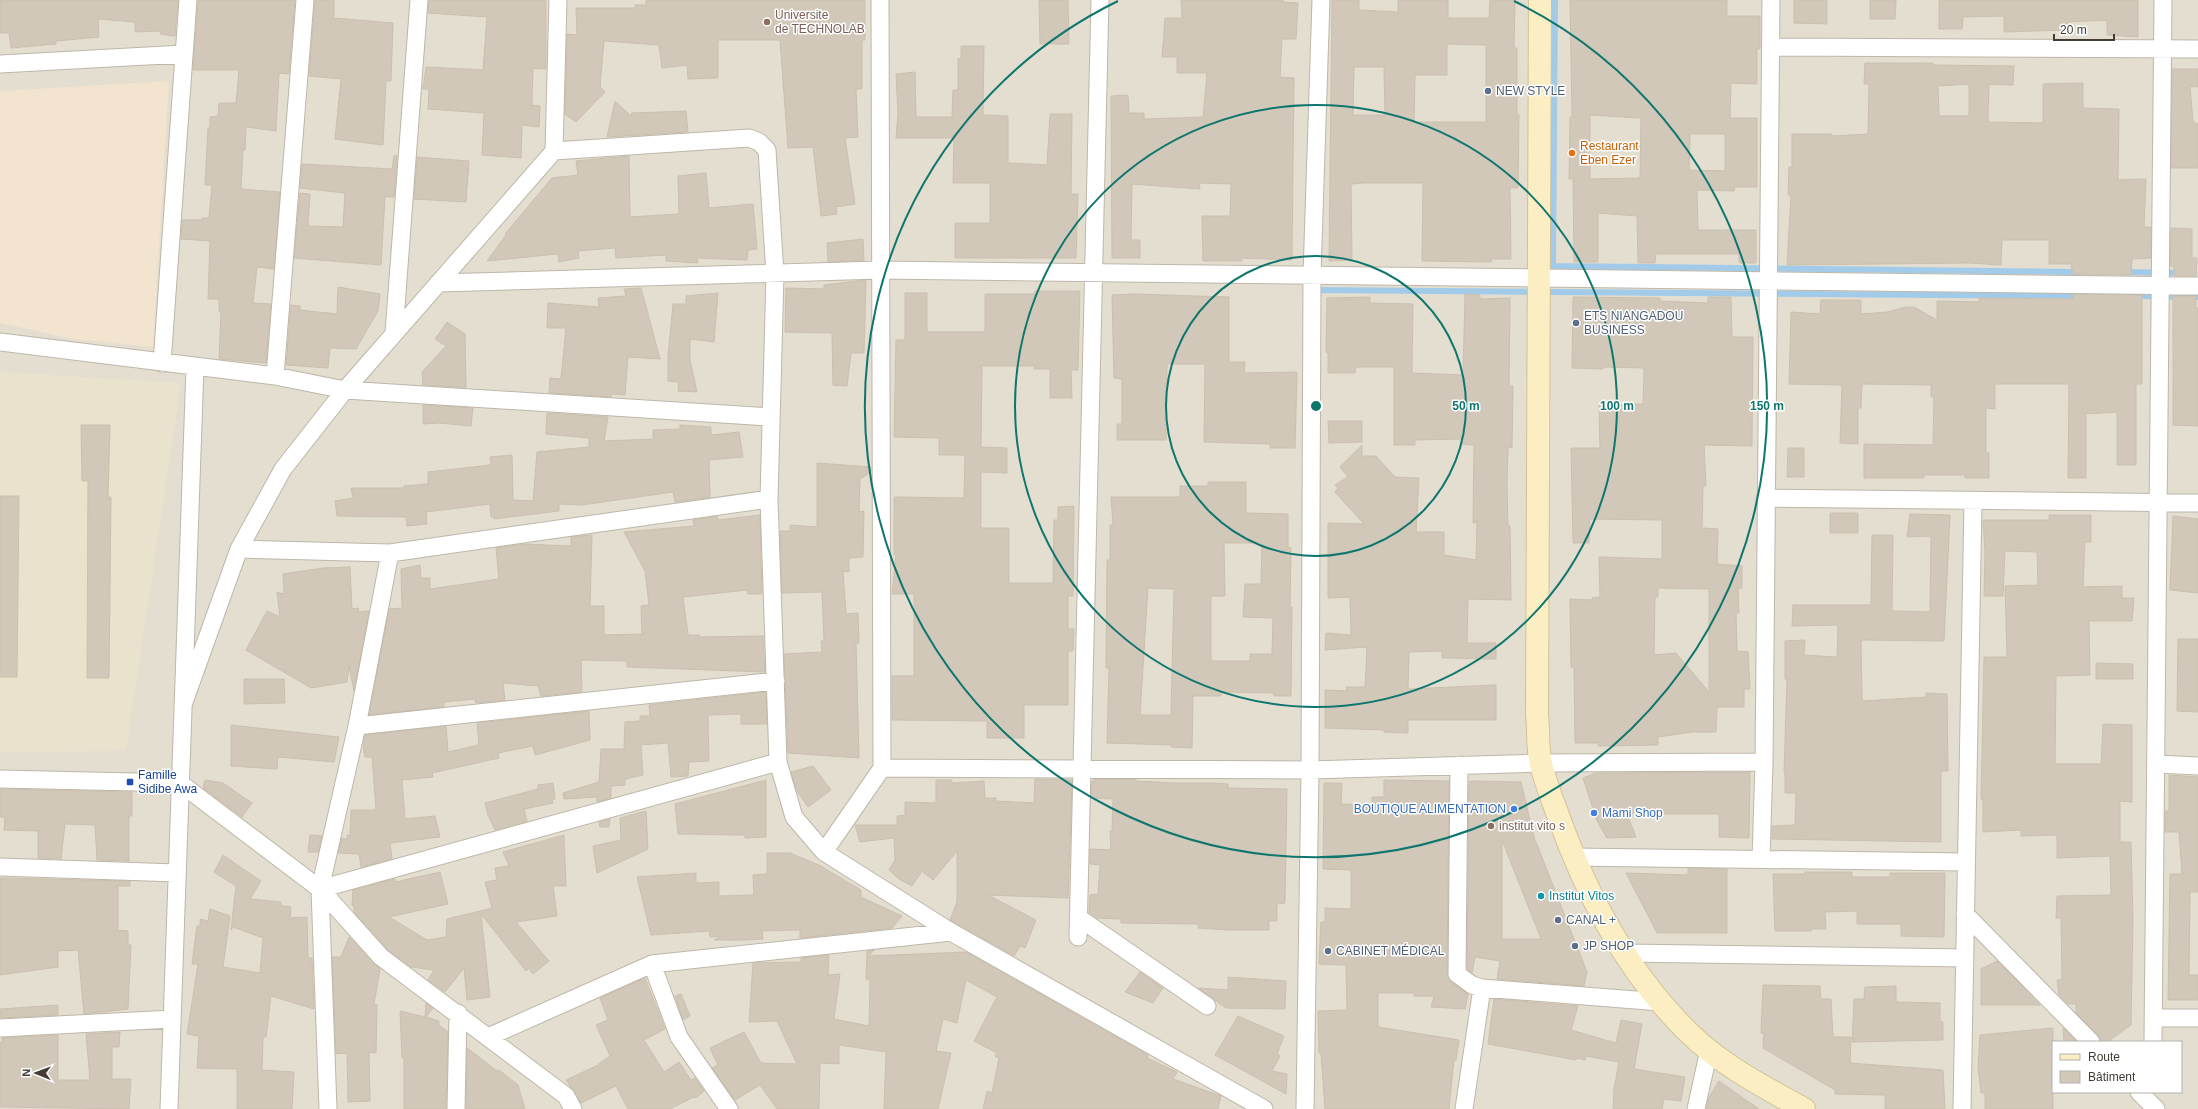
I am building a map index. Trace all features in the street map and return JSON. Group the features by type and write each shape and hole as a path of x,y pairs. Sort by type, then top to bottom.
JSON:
{"main road":[{"path":"1540,0 1538,715 1541,763 1573,857 1599,912 1625,952 1661,1002 1689,1033 1709,1050 1748,1078 1804,1109"}],"street":[{"path":"162,363 188,0"},
{"path":"275,376 305,0"},
{"path":"394,333 419,0"},
{"path":"183,705 239,548 283,469 344,390 554,151 558,0"},
{"path":"824,852 882,768 880,0"},
{"path":"1078,937 1100,0"},
{"path":"1305,1109 1310,770 1312,275 1321,0"},
{"path":"1761,860 1764,762 1765,498 1771,0"},
{"path":"2153,1041 2157,764 2163,0"},
{"path":"1771,47 2198,49"},
{"path":"0,64 184,54"},
{"path":"554,151 749,138 759,142 767,150 775,274 769,499 778,762 794,817 824,852 951,932 1264,1109"},
{"path":"438,283 880,270 2198,286"},
{"path":"0,342 275,376 344,390 770,417"},
{"path":"169,1109 195,367"},
{"path":"1765,498 2198,503"},
{"path":"239,548 390,553 769,499"},
{"path":"1962,1109 1972,501"},
{"path":"328,1109 320,889 357,726 390,553"},
{"path":"357,726 776,681"},
{"path":"320,889 778,762"},
{"path":"882,768 1310,770 1541,763 1764,762"},
{"path":"2157,764 2198,766"},
{"path":"1459,765 1457,974 1472,986 1482,988 1661,1002"},
{"path":"0,779 180,784 320,889 381,957 458,1013 568,1105"},
{"path":"1573,857 1966,862"},
{"path":"0,867 177,873"},
{"path":"1965,914 2090,1041"},
{"path":"1079,918 1207,1006"},
{"path":"488,1037 652,964 951,932"},
{"path":"1625,952 1964,958"},
{"path":"652,964 679,1037 729,1109"},
{"path":"1464,1109 1482,988"},
{"path":"456,1109 458,1013"},
{"path":"2154,1018 2198,1018"},
{"path":"0,1028 172,1019"},
{"path":"1696,1109 1709,1050"},
{"path":"2140,1093 2154,1104"}],"shaded area":[{"path":"0,0 2198,0 2198,1109 0,1109"},
{"path":"169,81 153,347 73,339 0,323 0,91"},
{"path":"0,372 181,383 126,751 0,752"}],"building":[{"path":"0,0 178,0 175,36 160,34 161,31 135,32 135,22 98,19 99,37 56,41 56,44 11,48 9,33 0,33"},
{"path":"198,0 295,0 289,74 279,73 276,131 246,127 245,150 243,150 241,189 280,192 274,269 257,267 253,303 271,304 266,363 219,359 221,312 219,311 219,299 208,299 210,241 181,239 182,220 202,220 202,218 209,218 212,185 205,185 210,117 218,116 219,103 236,103 239,70 193,70"},
{"path":"315,0 334,0 334,18 393,23 391,81 386,81 383,145 335,139 341,79 309,76"},
{"path":"429,0 546,0 546,69 533,68 532,105 540,106 539,127 522,125 521,158 482,155 484,113 428,109 429,89 423,89 426,67 483,70 487,17 428,13"},
{"path":"646,0 865,0 865,40 862,40 862,89 856,89 858,137 845,138 855,204 836,207 837,214 821,216 813,147 788,148 780,40 718,40 718,78 688,79 687,65 662,68 659,45 604,41 600,87 605,92 576,122 565,114 567,34 577,35 576,8 635,8 635,5 646,5"},
{"path":"1039,0 1068,0 1069,44 1040,44"},
{"path":"1181,0 1283,0 1283,2 1298,3 1296,39 1282,39 1280,77 1294,78 1292,260 1242,258 1242,261 1203,261 1202,216 1230,216 1231,184 1199,183 1200,189 1132,184 1131,240 1140,240 1140,258 1112,258 1111,96 1128,95 1129,113 1144,113 1144,119 1203,117 1207,73 1177,73 1177,57 1162,57 1165,18 1182,18"},
{"path":"1332,0 1359,0 1359,10 1398,12 1398,0 1448,0 1448,18 1489,18 1490,0 1515,0 1514,48 1517,48 1517,115 1519,115 1518,188 1510,188 1511,259 1492,259 1491,262 1422,261 1423,183 1364,183 1351,184 1352,260 1329,261","holes":["1447,44 1486,45 1486,122 1414,121 1415,75 1447,75","1354,67 1384,67 1385,115 1353,115"]},
{"path":"1570,0 1727,0 1727,16 1760,16 1760,49 1757,49 1757,84 1731,83 1730,118 1757,118 1757,187 1735,187 1734,191 1697,190 1698,230 1756,230 1756,263 1739,263 1739,254 1656,254 1655,263 1638,263 1637,216 1598,213 1598,262 1574,262 1573,179 1569,179 1570,117 1572,117","holes":["1590,115 1641,118 1640,178 1590,179","1690,134 1725,134 1725,171 1689,170"]},
{"path":"1794,0 1827,0 1827,24 1794,23"},
{"path":"1870,0 1896,0 1895,19 1870,19"},
{"path":"1939,0 2138,0 2138,37 2107,35 2107,20 2068,22 2067,30 2004,32 2004,16 1963,17 1962,29 1939,29"},
{"path":"961,46 984,46 983,115 1008,116 1008,163 1047,165 1050,114 1072,114 1071,194 1078,194 1076,258 955,258 955,223 990,223 990,183 953,183 954,138 896,138 898,113 896,74 915,72 916,117 952,117 953,90 958,90 958,59 961,58"},
{"path":"1865,63 1933,63 1932,65 2014,66 2013,85 1989,84 1988,122 2043,123 2043,84 2083,83 2083,108 2119,109 2118,180 2146,179 2144,227 2151,227 2151,258 2132,259 2131,275 2073,274 2071,264 2049,264 2049,240 2002,240 2001,265 1970,263 1787,265 1791,195 1788,195 1789,167 1792,167 1792,134 1832,134 1832,136 1868,134 1869,84 1864,84","holes":["1969,84 1969,116 1939,116 1938,86"]},
{"path":"2172,69 2198,69 2198,87 2190,86 2193,122 2198,124 2198,168 2171,168"},
{"path":"615,101 631,116 632,113 686,111 688,132 607,137"},
{"path":"394,156 397,156 394,197 385,197 381,265 294,258 300,193 310,194 308,226 343,227 345,193 300,188 302,164 392,169"},
{"path":"629,156 630,217 679,214 678,176 706,173 709,208 753,204 757,249 748,250 747,260 697,258 698,263 666,261 666,255 616,258 615,248 578,251 579,258 559,262 558,254 487,261 506,235 505,234 552,178 578,175 576,161"},
{"path":"417,157 469,161 466,202 414,199"},
{"path":"2171,228 2192,229 2192,258 2197,258 2196,276 2174,276 2174,266 2170,266"},
{"path":"863,239 864,260 828,262 827,243"},
{"path":"866,280 864,353 851,353 847,386 833,385 832,333 785,332 786,288 824,289 824,285"},
{"path":"338,287 380,294 378,311 356,349 330,348 328,368 286,365 291,305 300,306 300,310 337,314"},
{"path":"641,288 660,359 628,357 625,395 612,394 611,397 549,393 550,378 561,379 566,328 547,328 548,303 599,307 598,298 626,296 624,289"},
{"path":"1035,291 1080,291 1078,370 1071,370 1072,398 1050,398 1050,369 1034,369 1034,366 982,366 981,447 1007,448 1007,473 981,472 981,528 1009,528 1009,583 1053,583 1054,520 1058,520 1058,507 1074,506 1073,596 1068,596 1068,629 1074,629 1073,651 1068,651 1068,705 1024,705 1024,738 987,738 987,721 892,720 892,676 914,676 914,594 892,594 896,555 894,555 894,497 964,498 965,455 939,455 939,438 894,437 896,340 905,340 905,293 927,293 927,332 985,332 985,294 1035,294"},
{"path":"718,293 714,342 690,339 690,360 697,392 678,391 679,382 668,381 668,357 673,304 686,304 686,296"},
{"path":"1135,294 1229,297 1229,362 1245,362 1244,373 1297,372 1295,448 1270,448 1270,444 1204,442 1205,364 1167,364 1166,440 1117,440 1117,424 1122,424 1122,379 1114,378 1112,295"},
{"path":"1465,294 1480,295 1480,299 1510,298 1509,386 1513,386 1512,448 1508,447 1507,482 1508,526 1510,526 1511,600 1468,599 1467,643 1496,643 1496,659 1442,658 1442,651 1409,652 1408,689 1496,685 1496,720 1408,720 1408,733 1384,732 1384,730 1325,728 1325,690 1347,691 1346,687 1365,687 1367,647 1325,650 1326,633 1351,635 1350,597 1328,598 1328,523 1364,524 1335,492 1338,488 1335,485 1348,477 1340,467 1362,445 1362,456 1376,456 1395,477 1419,478 1416,532 1444,532 1444,555 1476,560 1477,523 1473,523 1474,445 1462,444 1462,439 1415,440 1415,445 1394,445 1394,367 1356,367 1355,373 1328,373 1328,353 1326,352 1327,298 1370,297 1370,303 1413,304 1412,373 1463,375"},
{"path":"2073,294 2142,295 2142,384 2136,384 2136,465 2117,465 2117,412 2086,414 2086,478 2068,478 2069,384 1995,384 1995,409 1986,408 1986,453 1989,453 1989,478 1965,478 1965,475 1924,475 1924,478 1864,478 1864,444 1933,445 1934,397 1931,397 1931,385 1862,384 1861,408 1858,408 1858,444 1840,443 1842,385 1789,384 1791,312 1820,314 1821,300 1861,300 1861,314 1888,312 1906,307 1914,307 1937,320 1937,301 1979,302 1979,298 2073,299"},
{"path":"2173,296 2196,296 2196,308 2198,308 2198,426 2173,425"},
{"path":"1573,297 1660,298 1660,301 1708,303 1708,297 1731,297 1732,337 1753,337 1752,446 1704,445 1706,485 1703,487 1702,528 1718,529 1717,564 1742,566 1742,588 1738,588 1739,613 1736,613 1737,651 1748,652 1750,689 1744,689 1744,707 1717,707 1716,732 1692,732 1658,737 1658,745 1598,746 1599,743 1575,743 1574,667 1571,667 1570,599 1592,600 1592,598 1600,597 1599,557 1662,559 1662,520 1590,519 1589,543 1573,543 1571,448 1600,448 1599,405 1643,404 1644,368 1572,368","holes":["1658,588 1709,589 1709,692 1676,653 1654,655 1655,597 1658,597"]},
{"path":"447,322 465,334 466,388 423,385 422,372 446,346 435,339"},
{"path":"423,405 473,408 471,426 439,423 423,424"},
{"path":"547,413 608,417 604,441 653,439 653,430 680,429 680,425 711,427 711,435 739,432 743,457 709,460 710,497 675,502 673,492 582,505 559,504 559,511 494,519 494,517 491,517 490,504 426,512 427,524 407,526 406,517 337,516 335,501 353,498 351,488 404,488 404,486 428,484 428,472 491,465 490,457 512,455 513,500 533,501 537,452 589,447 589,438 546,434"},
{"path":"1328,421 1362,421 1362,442 1329,443"},
{"path":"81,425 110,425 108,497 111,497 109,678 87,678 88,481 82,481"},
{"path":"1788,448 1804,448 1804,477 1787,477"},
{"path":"817,463 871,467 871,472 860,479 859,512 864,511 863,557 849,558 849,572 843,571 846,614 858,613 859,643 856,643 859,758 788,753 784,654 822,652 821,641 824,641 822,592 782,593 780,531 790,531 790,525 817,527"},
{"path":"1208,482 1246,482 1246,513 1288,514 1288,547 1291,548 1290,607 1292,607 1291,696 1274,696 1274,693 1221,692 1221,696 1193,696 1192,748 1171,747 1171,745 1107,743 1109,668 1106,668 1107,560 1110,560 1110,525 1113,525 1111,497 1180,497 1180,486 1208,486","holes":["1224,543 1262,543 1261,584 1245,584 1243,617 1273,618 1272,654 1250,654 1250,661 1211,661 1211,596 1225,596","1148,588 1174,589 1171,715 1140,715"]},
{"path":"0,496 19,496 17,677 0,677"},
{"path":"1830,513 1858,513 1858,533 1830,533"},
{"path":"1910,514 1950,515 1944,641 1861,640 1862,697 1863,701 1926,697 1926,693 1947,694 1948,771 1941,771 1941,842 1772,839 1772,826 1795,825 1796,793 1785,793 1784,773 1787,679 1785,679 1785,641 1805,640 1804,655 1837,657 1838,625 1792,626 1793,605 1871,605 1872,535 1893,535 1892,611 1930,612 1931,536 1907,537"},
{"path":"760,515 762,594 748,594 747,590 683,597 688,635 699,635 699,637 763,636 765,672 627,667 627,661 581,660 582,692 541,696 538,686 503,683 505,700 476,703 475,699 444,702 444,707 369,715 389,609 402,608 401,569 420,565 421,578 430,578 430,589 499,579 496,548 524,544 571,546 571,537 592,535 590,606 604,606 604,635 642,634 641,606 649,605 645,571 624,532 694,526 693,520 717,516 718,520"},
{"path":"2049,515 2091,515 2091,542 2085,542 2083,587 2122,586 2122,598 2134,598 2132,621 2089,621 2090,675 2056,676 2055,764 2101,764 2103,724 2132,725 2132,802 2120,801 2120,842 2131,842 2133,919 2131,1025 2108,1041 2101,1041 2098,1035 2076,1013 2076,1004 2068,1004 2059,995 2057,980 2062,980 2061,918 2056,918 2057,896 2111,895 2110,856 2057,858 2057,835 2021,836 2021,830 1983,832 1983,799 1981,799 1984,657 2007,657 2005,586 2038,585 2037,552 2005,551 2003,596 1984,596 1985,552 1983,520 2049,520"},
{"path":"2173,516 2198,519 2198,593 2170,590"},
{"path":"350,567 352,609 359,608 358,612 369,611 354,691 349,666 347,682 311,688 246,650 267,611 280,617 277,592 284,594 283,574 323,568"},
{"path":"2178,639 2198,639 2198,712 2177,711"},
{"path":"2096,663 2133,664 2133,679 2096,679"},
{"path":"244,679 284,679 285,703 244,704"},
{"path":"766,692 767,724 741,724 741,714 708,715 709,761 689,762 688,776 671,777 668,743 641,745 643,775 625,779 625,785 611,786 611,798 597,802 597,797 564,799 563,793 599,782 601,749 624,749 625,722 640,721 640,716 650,716 649,705"},
{"path":"589,711 590,740 535,755 533,746 498,753 499,758 432,773 433,777 402,780 405,819 435,816 440,837 390,843 392,859 361,867 359,854 338,853 342,838 347,839 347,835 350,836 351,810 376,810 372,757 365,757 363,746 365,735 446,726 448,752 479,745 477,723"},
{"path":"231,725 339,737 334,762 278,757 277,769 231,766"},
{"path":"813,766 831,790 808,807 797,791 791,772"},
{"path":"1750,772 1749,838 1719,837 1719,814 1627,814 1636,837 1607,838 1597,821 1583,778 1596,773"},
{"path":"2169,775 2198,777 2198,892 2190,892 2189,975 2198,975 2198,1000 2168,1000 2170,874 2182,874 2179,832 2165,832 2165,811 2169,811"},
{"path":"1035,779 1072,780 1068,898 988,895 1036,920 1025,948 1020,946 1014,956 950,920 957,902 957,851 933,880 922,871 912,886 899,879 889,870 895,860 894,838 860,842 855,825 897,825 897,816 905,815 905,802 936,803 936,780 952,780 952,783 984,781 985,798 996,798 996,801 1034,803"},
{"path":"1094,779 1136,779 1136,781 1172,783 1228,784 1228,788 1287,789 1285,903 1277,904 1277,921 1269,921 1269,930 1229,930 1198,928 1198,924 1121,923 1121,919 1097,918 1089,913 1090,895 1098,894 1100,865 1090,864 1090,849 1111,850 1110,831 1112,831 1113,799 1091,798 1092,781 1094,781"},
{"path":"205,780 223,783 252,803 242,817 203,788"},
{"path":"766,780 766,837 745,838 745,835 678,834 675,804"},
{"path":"1384,780 1449,781 1447,974 1451,982 1468,994 1465,1009 1431,1007 1434,996 1414,996 1414,993 1378,993 1378,1027 1459,1040 1456,1060 1454,1060 1449,1109 1325,1109 1321,1053 1319,1053 1318,1011 1347,1010 1346,965 1319,964 1321,922 1325,922 1325,908 1351,909 1351,870 1323,869 1324,783 1342,783 1341,804 1372,805 1372,797 1384,797"},
{"name":"Institut Vitos","path":"1469,782 1521,782 1534,837 1587,972 1584,986 1497,979 1500,961 1475,957 1472,973 1467,969","holes":["1502,840 1541,939 1502,939"]},
{"path":"553,783 555,799 552,799 553,803 524,809 527,821 495,830 488,815 485,803 538,789 538,785"},
{"path":"0,789 132,792 132,816 129,816 129,861 97,860 95,825 65,824 61,859 38,858 38,831 4,830 5,817 0,817"},
{"path":"646,811 648,849 597,873 593,846 621,840 620,818"},
{"path":"610,819 609,827 600,827 599,822"},
{"path":"310,835 322,836 318,852 308,852"},
{"path":"564,835 566,886 553,886 557,916 516,922 549,961 533,974 529,968 526,971 481,914 490,997 467,1000 464,968 445,992 428,980 434,970 411,967 388,950 354,912 354,906 352,905 353,890 395,879 395,882 440,872 448,904 389,917 427,940 446,937 447,919 492,908 485,882 497,880 495,868 509,866 503,852"},
{"path":"767,853 790,853 819,865 861,890 861,897 902,916 892,928 800,938 800,930 762,931 763,939 741,940 714,940 721,936 710,937 709,931 651,935 637,877 696,873 696,883 719,882 719,896 754,895 753,875 767,874"},
{"path":"223,855 261,881 250,899 281,902 281,906 291,907 290,918 307,917 308,958 312,958 314,1009 271,996 266,1037 263,1037 262,1070 294,1072 292,1109 237,1109 237,1069 197,1068 199,1036 187,1034 198,964 192,964 197,926 200,926 200,919 208,921 210,909 230,916 223,967 260,973 263,938 233,927 231,930 236,886 214,872"},
{"path":"1688,868 1727,869 1727,933 1657,933 1626,873 1688,875"},
{"path":"1805,872 1852,872 1852,877 1890,877 1890,873 1945,873 1944,937 1901,936 1901,924 1857,924 1857,911 1825,912 1826,929 1811,929 1811,931 1775,931 1773,874 1805,874"},
{"path":"0,878 130,881 130,886 118,886 118,930 128,931 128,945 131,945 128,1009 84,1014 78,950 58,951 58,967 0,975"},
{"path":"349,937 380,969 374,1004 377,1005 376,1053 369,1052 370,1101 348,1102 347,1053 336,1054 332,957 341,957"},
{"path":"874,950 869,956 966,952 1148,1055 1147,1058 1177,1072 1173,1079 1221,1096 1218,1109 983,1109 987,1091 992,1093 999,1058 995,1056 997,1053 974,1041 997,997 966,980 957,1023 943,1019 936,1051 951,1053 938,1109 884,1109 886,1052 839,1045 839,1064 820,1063 819,1109 777,1109 760,1085 735,1100 712,1068 718,1065 710,1048 744,1032 761,1063 797,1064 777,1021 749,1022 753,963 801,962 801,958 829,955 828,975 840,974 834,1019 869,1026 870,980 866,979 867,951"},
{"path":"1997,961 2040,1005 1981,1005 1981,969"},
{"path":"1140,972 1163,988 1153,1003 1125,992"},
{"path":"1228,977 1286,981 1285,1009 1226,1008 1198,988 1228,990"},
{"path":"645,978 665,1029 644,1040 664,1072 679,1062 691,1080 695,1078 704,1091 696,1098 694,1097 670,1109 628,1109 616,1086 581,1103 566,1080 596,1066 610,1056 596,1025 608,1020 600,998"},
{"path":"1763,985 1820,986 1821,999 1831,999 1833,1037 1851,1037 1850,1063 1943,1070 1945,1109 1885,1109 1885,1095 1835,1094 1835,1090 1763,1048 1764,1033 1761,1033"},
{"path":"1896,986 1896,1002 1940,1003 1940,1021 1943,1022 1943,1040 1852,1042 1854,999 1864,999 1865,987"},
{"path":"681,994 690,1016 683,1020 675,996"},
{"path":"1494,999 1578,1006 1571,1030 1616,1043 1621,1020 1642,1024 1634,1069 1685,1077 1681,1101 1664,1099 1662,1109 1613,1109 1614,1089 1619,1062 1586,1056 1585,1060 1577,1058 1576,1060 1488,1044"},
{"path":"426,1003 433,1008 426,1017 439,1021 439,1025 448,1032 446,1109 404,1109 404,1058 402,1058 400,1011 425,1017"},
{"path":"58,1005 58,1015 1,1018 0,1009"},
{"path":"1238,1016 1284,1036 1277,1054 1280,1056 1272,1071 1287,1074 1286,1094 1215,1055"},
{"path":"2053,1028 2053,1109 1985,1109 1985,1093 1981,1093 1978,1067 1980,1035"},
{"path":"2063,1028 2076,1041 2064,1041"},
{"path":"120,1032 119,1047 112,1047 112,1079 131,1079 129,1109 0,1107 0,1042 3,1042 2,1038 58,1035 58,1080 90,1080 86,1034"},
{"path":"467,1048 518,1085 525,1109 466,1109"},
{"path":"1719,1081 1759,1109 1706,1109 1708,1099"}],"waterway":[{"path":"1555,0 1553,266 2080,272"},
{"path":"2124,272 2180,273"},
{"path":"1316,290 2080,296"},
{"path":"2134,296 2198,297"}],"place":[{"name":"Universite de TECHNOLAB","path":"767,22"},
{"name":"NEW STYLE","path":"1488,91"},
{"name":"Restaurant Eben Ezer","path":"1572,153"},
{"name":"ETS NIANGADOU BUSINESS","path":"1576,323"},
{"name":"Famille Sidibe Awa","path":"130,782"},
{"name":"BOUTIQUE ALIMENTATION","path":"1514,809"},
{"name":"Mami Shop","path":"1594,813"},
{"name":"institut vito s","path":"1491,826"},
{"name":"Institut Vitos","path":"1541,896"},
{"name":"CANAL +","path":"1558,920"},
{"name":"JP SHOP","path":"1575,946"},
{"name":"CABINET MÉDICAL","path":"1328,951"}]}
